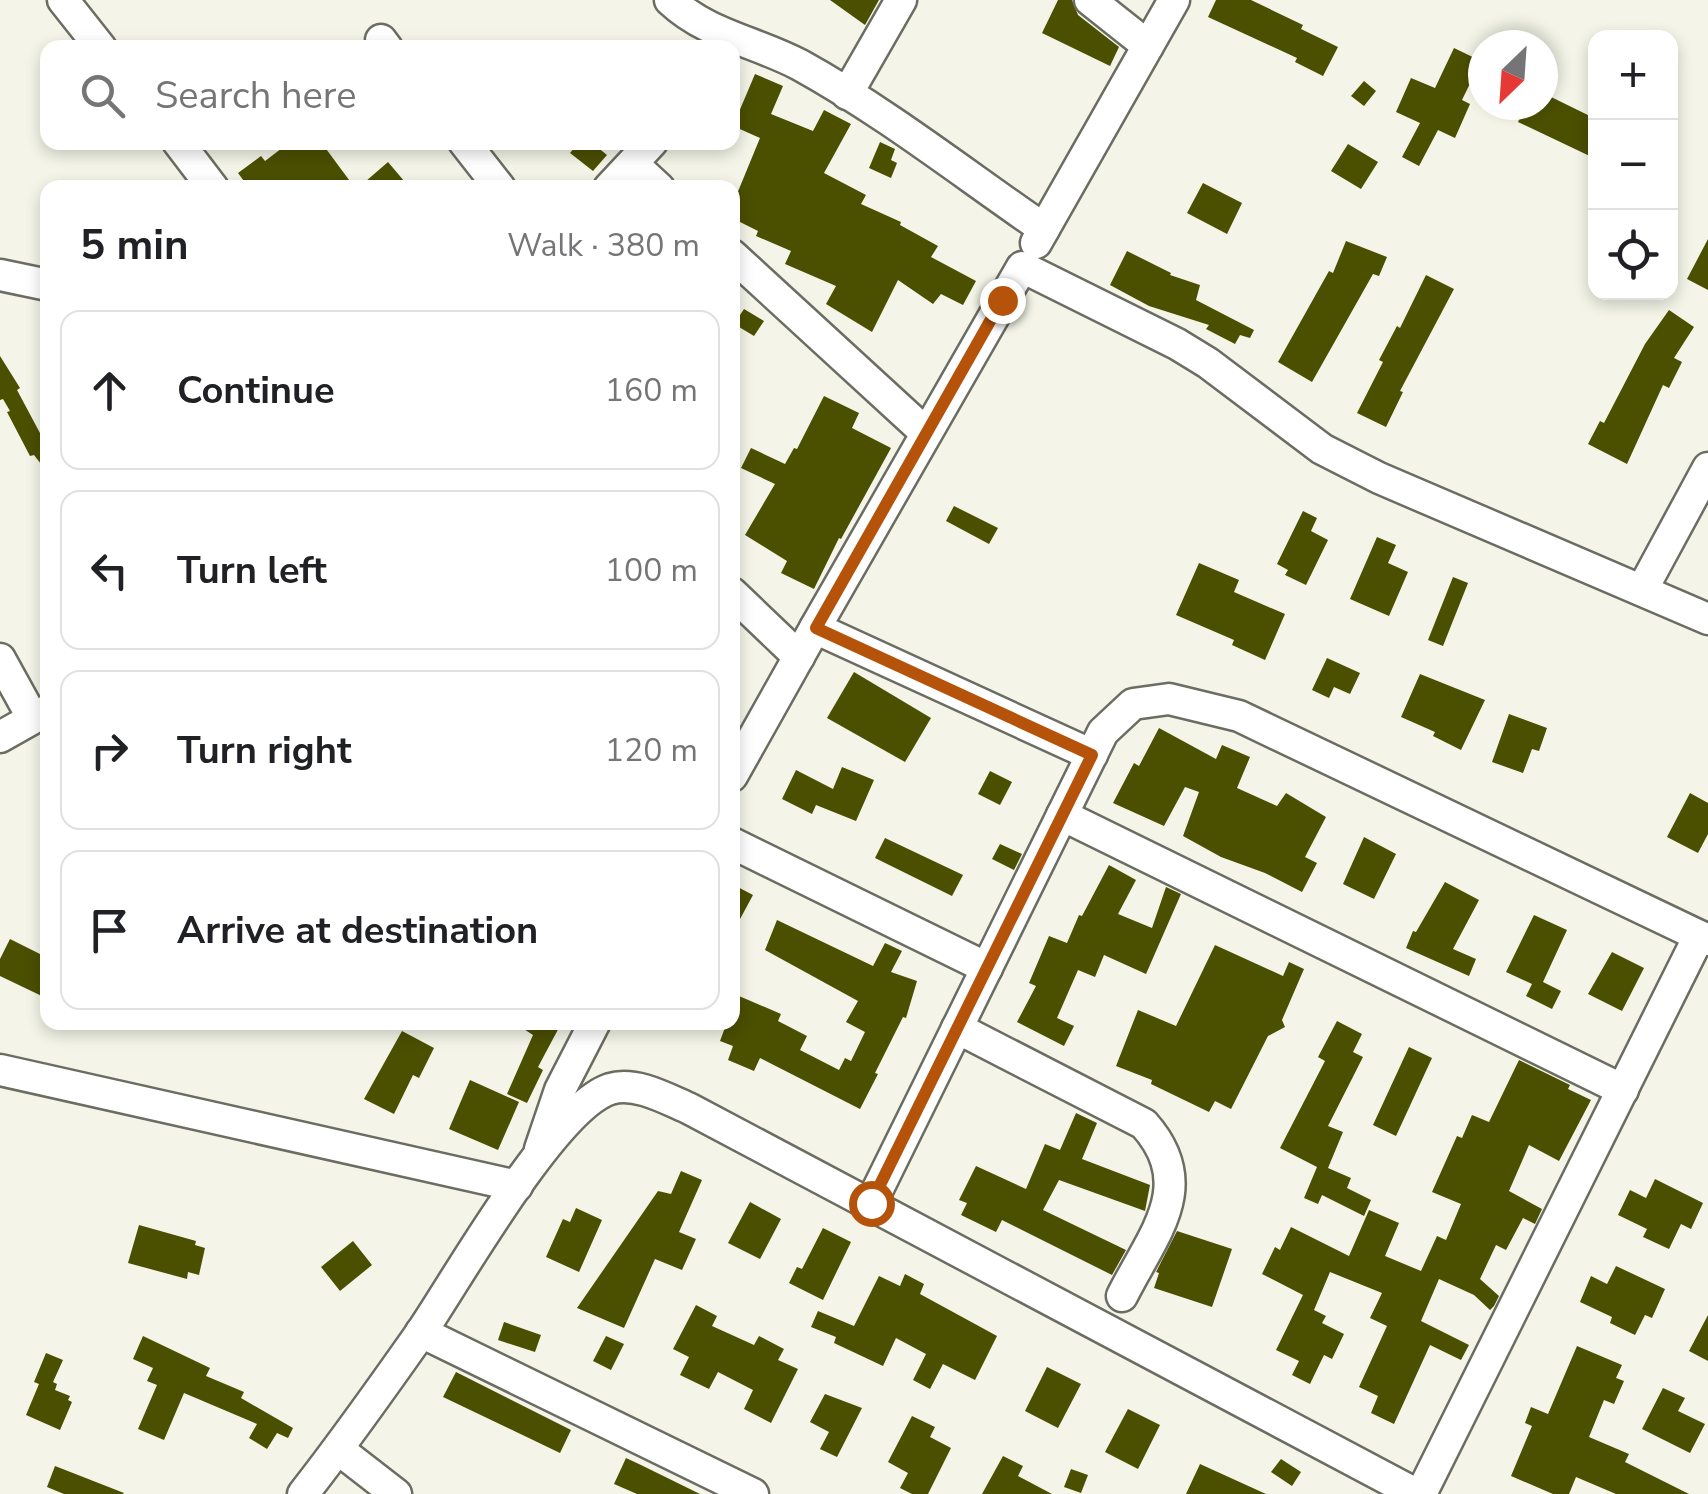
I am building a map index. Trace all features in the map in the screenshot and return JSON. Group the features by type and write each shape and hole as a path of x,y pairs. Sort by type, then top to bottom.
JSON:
{"street":[{"path":"63,0 96,40"},
{"path":"670,0 725,40"},
{"path":"847,94 901,0"},
{"path":"1090,0 1148,46"},
{"path":"740,762 1174,0"},
{"path":"740,49 788,59 847,94 1044,229"},
{"path":"184,150 207,180"},
{"path":"470,150 494,180"},
{"path":"617,180 642,153 655,180"},
{"path":"740,262 926,433"},
{"path":"1022,267 1208,363 1322,448 1379,478 1708,619"},
{"path":"0,275 40,285"},
{"path":"1642,590 1708,468"},
{"path":"740,601 799,657"},
{"path":"816,628 1092,755"},
{"path":"0,658 40,714 0,737"},
{"path":"580,1050 1418,1494 1704,938 1239,716 1169,699 1132,704 1103,732 871,1203"},
{"path":"1062,815 1623,1090"},
{"path":"740,847 987,968"},
{"path":"958,1028 1144,1124 1162,1144 1170,1169 1171,1198 1122,1296"},
{"path":"538,1156 550,1115 591,1030"},
{"path":"0,1070 517,1186"},
{"path":"303,1494 421,1332 538,1156 594,1097 604,1092 636,1088 663,1097"},
{"path":"421,1332 753,1494"},
{"path":"338,1449 396,1494"}],"building":[{"path":"830,0 879,0 865,25"},
{"path":"1058,0 1072,0 1078,15 1119,47 1110,66 1042,33"},
{"path":"1216,0 1251,0 1338,47 1323,76 1295,62 1297,58 1208,17"},
{"path":"1454,48 1468,55 1468,88 1462,100 1468,103 1468,109 1455,138 1438,130 1419,166 1402,157 1420,123 1396,112 1411,78 1435,88"},
{"path":"755,74 783,86 771,114 813,131 824,110 851,124 824,173 866,195 861,204 901,222 900,225 938,246 931,257 976,281 963,305 941,294 933,304 898,280 872,332 826,304 836,286 785,264 791,251 756,236 758,231 740,222 740,187 760,138 740,129 740,109"},
{"path":"1364,81 1376,91 1364,106 1351,96"},
{"path":"1558,100 1588,115 1588,155 1518,122 1558,120"},
{"path":"880,142 895,149 891,160 897,163 891,178 869,168"},
{"path":"1348,144 1378,162 1361,189 1331,171"},
{"path":"279,150 327,150 349,180 243,180 238,173 261,156 265,161"},
{"path":"601,150 607,155 593,171 570,153"},
{"path":"388,162 403,180 367,180"},
{"path":"1203,183 1242,203 1227,234 1187,213"},
{"path":"1708,239 1708,290 1687,279"},
{"path":"1346,241 1387,257 1379,276 1373,274 1312,382 1278,362 1329,271 1333,273"},
{"path":"1127,251 1170,275 1200,285 1196,300 1254,330 1250,338 1240,335 1235,344 1206,329 1209,325 1149,306 1110,285"},
{"path":"1426,275 1454,289 1400,391 1403,392 1386,427 1357,413 1383,362 1379,360"},
{"path":"744,309 764,321 754,336 740,328"},
{"path":"1669,310 1694,327 1674,358 1682,362 1669,388 1663,385 1627,464 1588,444"},
{"path":"0,356 20,388 17,390 40,433 40,463 34,455 30,456 7,412 10,411 0,400"},
{"path":"824,396 859,413 852,428 891,448 814,589 781,573 787,561 745,535 775,484 741,468 751,448 785,464"},
{"path":"954,506 998,528 989,544 946,521"},
{"path":"1303,511 1317,518 1311,531 1328,540 1306,585 1285,575 1288,570 1277,564"},
{"path":"1377,537 1396,545 1388,563 1408,572 1389,616 1350,599"},
{"path":"1199,563 1239,580 1234,592 1285,614 1265,660 1232,645 1234,640 1176,615"},
{"path":"1453,577 1468,583 1443,646 1428,640"},
{"path":"1327,658 1360,673 1350,694 1334,687 1329,698 1312,690"},
{"path":"854,672 931,718 905,762 827,718"},
{"path":"1420,674 1485,700 1461,750 1433,736 1435,732 1401,717"},
{"path":"1509,714 1547,728 1539,751 1532,749 1523,773 1492,762"},
{"path":"1159,728 1216,759 1222,745 1250,757 1237,788 1277,806 1286,793 1326,817 1305,857 1317,863 1302,892 1183,836 1199,792 1185,787 1164,826 1113,803 1134,763 1139,766"},
{"path":"842,767 874,780 856,821 816,805 812,814 782,799 796,770 833,789"},
{"path":"990,771 1012,782 1000,805 978,794"},
{"path":"1690,793 1708,803 1708,834 1698,853 1667,837"},
{"path":"1364,837 1396,854 1374,899 1343,884"},
{"path":"885,838 963,875 952,896 875,858"},
{"path":"1000,844 1022,854 1014,870 992,859"},
{"path":"1109,865 1136,880 1118,914 1152,928 1166,887 1181,894 1146,974 1104,955 1095,977 1078,970 1057,1018 1074,1026 1064,1046 1017,1022 1036,986 1029,983 1049,936 1067,943"},
{"path":"1445,882 1479,900 1453,949 1476,959 1469,976 1406,948"},
{"path":"740,888 753,895 740,919"},
{"path":"1534,915 1567,930 1543,982 1561,991 1552,1009 1526,996 1532,984 1506,972"},
{"path":"777,920 873,966 885,943 902,951 891,972 917,981 906,1018 903,1017 860,1109 760,1058 754,1071 728,1060 733,1046 720,1041 724,1030 740,1030 740,996 781,1014 778,1021 807,1036 800,1050 839,1070 845,1058 851,1061 865,1032 846,1022 858,1001 765,950"},
{"path":"10,939 40,954 40,995 0,976 0,959"},
{"path":"1215,945 1283,976 1289,962 1304,969 1282,1020 1285,1027 1268,1036 1231,1109 1215,1101 1209,1112 1151,1084 1152,1080 1116,1066 1138,1010 1176,1026"},
{"path":"1612,952 1644,968 1622,1011 1588,994"},
{"path":"1337,1021 1362,1034 1353,1052 1363,1057 1328,1126 1343,1132 1328,1168 1351,1178 1347,1188 1371,1200 1364,1216 1322,1195 1318,1204 1304,1198 1317,1167 1280,1148 1325,1061 1318,1057"},
{"path":"525,1030 558,1030 538,1067 543,1070 527,1103 507,1094 533,1035"},
{"path":"402,1031 434,1048 419,1078 413,1075 394,1114 364,1099"},
{"path":"1409,1047 1432,1058 1396,1136 1373,1125"},
{"path":"1519,1060 1591,1100 1559,1161 1529,1145 1509,1191 1542,1209 1535,1224 1523,1218 1506,1250 1496,1245 1480,1279 1499,1296 1494,1306 1490,1310 1474,1295 1439,1279 1421,1321 1469,1345 1461,1360 1430,1345 1394,1424 1371,1413 1378,1396 1359,1387 1387,1326 1370,1318 1382,1293 1330,1272 1314,1310 1326,1316 1322,1323 1344,1334 1332,1359 1324,1355 1310,1384 1292,1375 1299,1361 1276,1350 1303,1295 1262,1274 1275,1247 1280,1250 1291,1227 1349,1256 1369,1210 1399,1223 1385,1256 1421,1271 1437,1236 1446,1240 1461,1204 1432,1192 1457,1136 1462,1138 1472,1115 1489,1122"},
{"path":"470,1080 519,1102 498,1150 449,1129"},
{"path":"1076,1113 1097,1123 1082,1159 1150,1185 1145,1211 1059,1180 1043,1210 1126,1250 1112,1275 1002,1220 996,1232 961,1215 967,1203 959,1200 976,1166 1026,1189 1045,1144 1060,1150"},
{"path":"681,1171 702,1180 679,1232 696,1239 682,1270 655,1259 624,1328 577,1308 658,1191 671,1194"},
{"path":"1655,1179 1703,1203 1691,1229 1681,1224 1669,1249 1643,1237 1647,1229 1618,1215 1630,1190 1646,1198"},
{"path":"750,1202 781,1219 760,1259 728,1243"},
{"path":"576,1208 602,1220 579,1272 546,1257 563,1219 570,1222"},
{"path":"139,1225 196,1241 195,1245 205,1248 199,1275 188,1272 187,1279 128,1263"},
{"path":"823,1228 851,1242 823,1300 789,1283 797,1267 802,1269"},
{"path":"1177,1231 1232,1249 1212,1307 1154,1288 1159,1273 1156,1272"},
{"path":"353,1241 372,1265 340,1291 321,1267"},
{"path":"1616,1266 1665,1289 1652,1318 1645,1315 1635,1335 1610,1323 1612,1317 1580,1302 1591,1276 1607,1284"},
{"path":"905,1274 924,1284 920,1294 997,1336 975,1380 943,1364 930,1389 913,1380 926,1354 896,1338 883,1366 834,1343 836,1337 811,1327 818,1311 854,1326 879,1276 900,1286"},
{"path":"696,1305 717,1316 712,1326 754,1345 759,1336 784,1349 778,1360 798,1369 771,1423 744,1409 753,1390 718,1372 709,1389 680,1375 689,1357 673,1349"},
{"path":"1708,1315 1708,1361 1689,1351"},
{"path":"504,1322 541,1335 535,1352 498,1340"},
{"path":"143,1336 210,1368 206,1376 244,1392 241,1398 293,1428 288,1438 277,1433 267,1449 249,1438 257,1424 184,1393 164,1440 138,1429 157,1385 147,1381 153,1368 133,1359"},
{"path":"606,1336 624,1344 611,1370 593,1361"},
{"path":"1577,1346 1622,1365 1616,1378 1624,1381 1614,1404 1604,1400 1589,1437 1629,1454 1625,1462 1689,1494 1616,1494 1576,1477 1569,1494 1553,1494 1511,1476 1532,1426 1525,1423 1531,1407 1548,1414"},
{"path":"46,1353 63,1360 53,1382 57,1384 55,1390 70,1396 68,1400 72,1402 60,1430 26,1415"},
{"path":"1047,1367 1081,1384 1058,1428 1025,1411"},
{"path":"456,1372 571,1430 560,1453 443,1397"},
{"path":"1663,1388 1685,1398 1678,1411 1705,1424 1690,1453 1642,1429"},
{"path":"825,1394 862,1408 837,1457 820,1449 829,1432 810,1422"},
{"path":"1128,1409 1160,1425 1138,1469 1105,1452"},
{"path":"912,1416 935,1427 930,1437 951,1448 928,1494 912,1494 900,1488 908,1473 888,1462"},
{"path":"1003,1456 1023,1466 1018,1476 1052,1494 982,1494"},
{"path":"626,1458 700,1494 637,1494 614,1484"},
{"path":"1281,1459 1301,1472 1292,1486 1271,1472"},
{"path":"1200,1464 1266,1494 1186,1494"},
{"path":"55,1466 124,1493 64,1494 47,1487"},
{"path":"1071,1469 1088,1475 1081,1493 1064,1487"}],"route":[{"path":"871,1203 1092,755 816,628 1002,300"}]}
